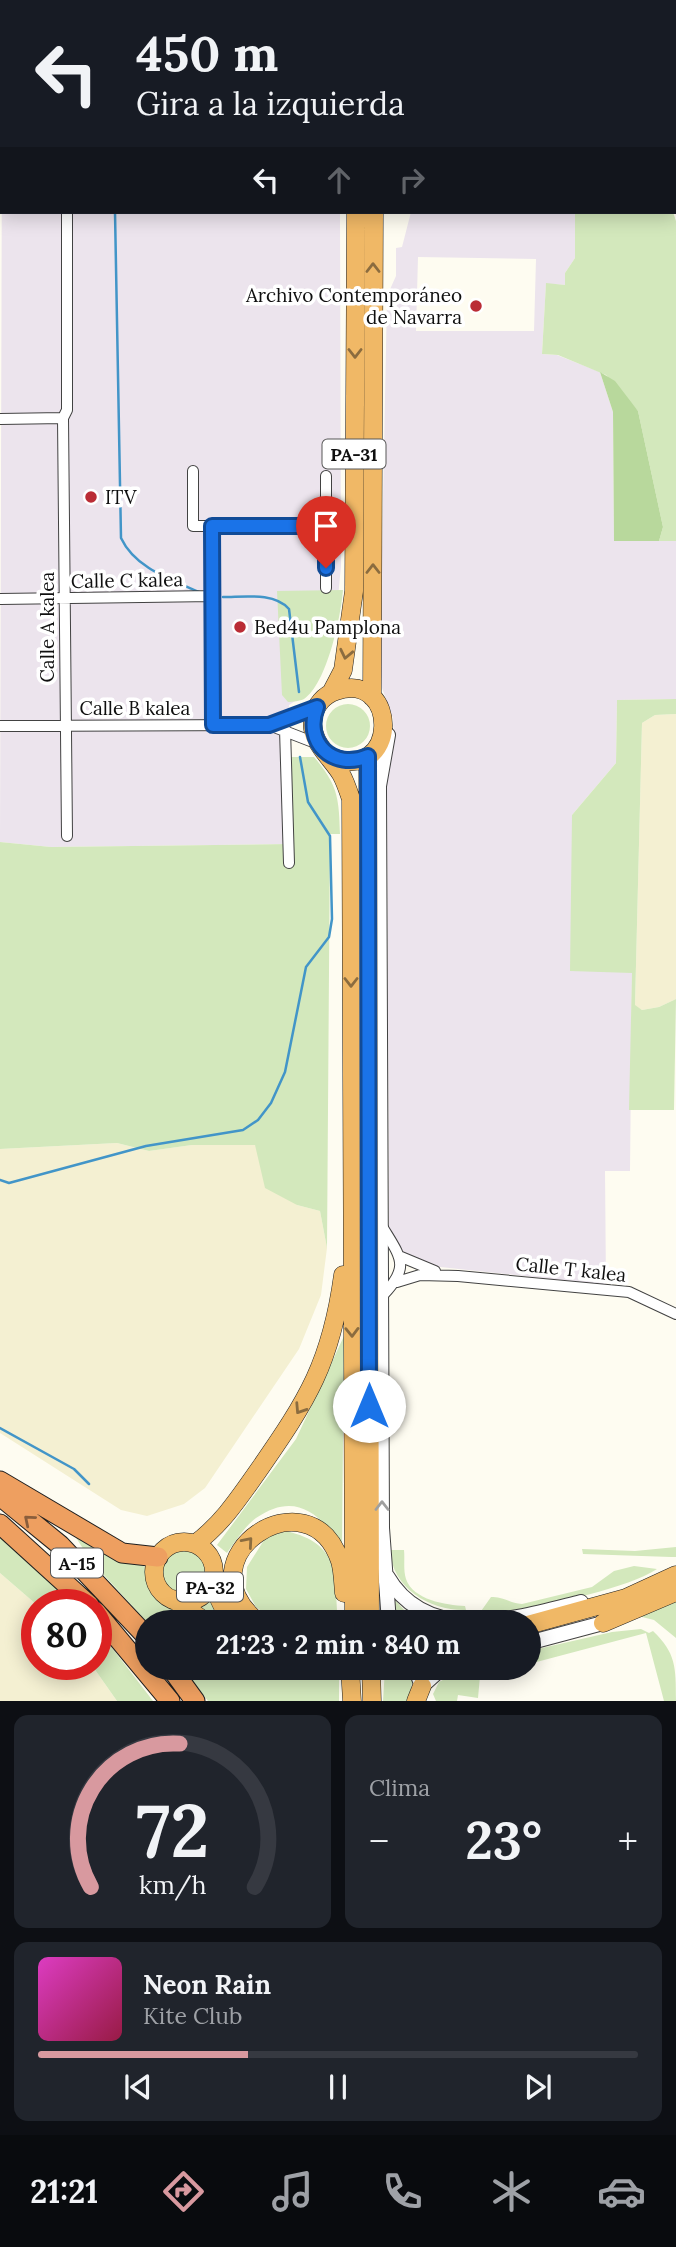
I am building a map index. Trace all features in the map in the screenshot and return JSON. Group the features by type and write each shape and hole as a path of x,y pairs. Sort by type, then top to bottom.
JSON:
{"highway":[{"name":"PA-31","path":"317,707 331,693 343,670 354,591 356,214"},
{"name":"PA-31","path":"370,1610 368,756 376,748 385,727 384,716 372,691 370,661 374,214"},
{"path":"331,693 352,689 372,691"},
{"path":"317,707 312,726 343,778 351,799 354,1610"},
{"path":"324,750 349,761 368,756"},
{"path":"195,1544 212,1532 230,1511 300,1409 319,1374 338,1312 351,1202"},
{"path":"0,1480 122,1553 158,1557"},
{"name":"A-15","path":"0,1496 60,1545 135,1624"},
{"path":"248,1610 236,1596 233,1583 240,1551 254,1535 272,1524 287,1522 310,1527 333,1546 341,1563 346,1610"},
{"name":"A-15","path":"0,1524 71,1589"},
{"name":"PA-32","path":"188,1610 158,1586 155,1566 158,1557 178,1542 195,1544 204,1549 213,1565 212,1584 227,1610"},
{"path":"541,1621 626,1598 676,1574"},
{"name":"PA-32","path":"173,1600 195,1600 212,1584"},
{"path":"541,1628 588,1617 676,1584"},
{"path":"603,1623 676,1592"},
{"path":"112,1631 170,1701"},
{"path":"180,1680 195,1701"},
{"path":"352,1680 353,1701"},
{"path":"371,1680 372,1701"}],"street":[{"name":"Calle A kalea","path":"67,214 67,410 63,418 67,836"},
{"path":"0,419 63,418"},
{"path":"193,471 193,526 326,526"},
{"path":"326,476 326,589"},
{"path":"212,526 213,725"},
{"name":"Calle C kalea","path":"0,599 213,596"},
{"path":"372,691 385,705 390,726 379,786 382,1528 388,1610"},
{"path":"269,725 317,707"},
{"path":"269,725 285,729 324,750"},
{"name":"Calle B kalea","path":"0,726 269,725"},
{"path":"285,729 289,863"},
{"path":"380,1223 400,1256 401,1272 397,1282 380,1298"},
{"name":"Calle T kalea","path":"400,1256 423,1268 458,1276"},
{"name":"Calle T kalea","path":"397,1282 420,1275 458,1276 629,1292 676,1314"},
{"path":"385,1574 401,1597 416,1610 435,1618 467,1622 507,1619 554,1609 625,1591 676,1574"},
{"path":"541,1640 603,1623"},
{"path":"419,1694 431,1680"}],"shaded area":[{"path":"2,214 340,214 341,566 337,608 300,698 289,705 291,844 51,847 0,842"},
{"path":"410,214 575,214 575,258 565,273 566,285 546,284 542,354 557,355 600,372 613,412 614,541 676,541 676,699 617,700 616,763 572,815 632,972 630,1171 605,1171 606,1285 422,1265 407,1258 389,1230 387,778 394,740 393,718 382,688 380,654 387,296 396,276 396,248 402,247","holes":["418,257 536,259 534,331 416,331"]},
{"path":"676,714 676,999 659,1007 642,1010 635,1006 642,723 655,715"},
{"path":"117,1143 149,1151 192,1145 255,1145 297,1205 320,1211 327,1248 321,1295 299,1349 205,1488 184,1504 147,1516 121,1510 0,1433 0,1149"},
{"path":"0,1573 21,1591 21,1680 102,1680 117,1701 0,1701"}],"green space":[{"path":"575,214 674,214 676,221 676,541 659,541 663,527 638,411 606,375 558,355 542,354 546,283 565,285 565,273 575,258"},
{"path":"600,372 615,381 638,411 663,527 659,541 614,541 613,412"},
{"path":"343,590 336,632 320,679 304,699 288,702 282,695 277,591"},
{"path":"676,699 676,714 655,715 642,723 635,1005 642,1010 659,1007 676,999 674,1110 629,1110 632,973 570,971 572,815 616,763 617,700"},
{"path":"348,704 357,705 364,710 369,717 369,735 364,742 357,747 348,748 339,747 332,742 327,735 326,726 327,717 332,710 339,705"},
{"path":"287,757 314,757 333,784 339,811 340,834 330,834 327,1248 320,1211 297,1205 265,1188 255,1145 192,1145 149,1151 117,1143 0,1149 0,842 51,847 291,844"},
{"path":"344,1336 342,1547 325,1524 315,1516 295,1506 283,1506 252,1521 227,1553 217,1545 296,1439"},
{"path":"286,1531 317,1544 326,1553 334,1576 337,1610 260,1610 256,1607 246,1589 247,1567 266,1537"},
{"path":"73,1533 110,1553 148,1568 159,1595 174,1610 136,1610 91,1561"},
{"path":"0,1535 59,1589 21,1589 21,1591 0,1573"},
{"path":"676,1547 676,1557 583,1554 582,1549 635,1551"},
{"path":"185,1550 194,1551 201,1556 206,1563 206,1581 201,1588 194,1593 185,1594 176,1593 169,1588 164,1581 163,1572 164,1563 169,1556 176,1551"},
{"path":"390,1550 404,1550 406,1579 416,1592 440,1603 465,1606 466,1610 440,1607 427,1602 406,1586 392,1564"},
{"path":"634,1566 657,1569 596,1593 545,1605 512,1610 482,1610 491,1597 522,1604 592,1587 614,1571"},
{"path":"676,1596 676,1638 654,1620 638,1616"},
{"path":"394,1599 404,1610 395,1610"},
{"path":"210,1601 216,1610 195,1610"},
{"path":"641,1629 649,1633 653,1631 661,1639 675,1670 676,1701 664,1701 646,1633 541,1661 541,1648 612,1632"},
{"path":"112,1648 153,1701 117,1701 102,1680 112,1680"},
{"path":"192,1680 339,1680 339,1701 208,1701"},
{"path":"384,1680 412,1680 409,1701 383,1701"},
{"path":"480,1680 478,1698 458,1695 457,1701 436,1701 433,1694 439,1682"}],"waterway":[{"path":"115,214 121,538 144,565 199,592"},
{"path":"223,597 267,598 289,609 299,692"},
{"path":"0,1180 9,1183 146,1146 243,1130 258,1120 271,1103 285,1072 306,967 329,937 332,919 330,836 308,802 300,757"},
{"path":"0,1428 74,1469 89,1484"}],"place":[{"name":"Archivo Contemporáneo de Navarra","path":"476,306"},
{"name":"ITV","path":"91,497"},
{"name":"Bed4u Pamplona","path":"240,627"}],"route":[{"path":"326,568 326,526 212,526 213,725 269,725 317,707 312,726 314,738 320,748 339,760 359,760 368,756 365,790 369,1406"}]}
